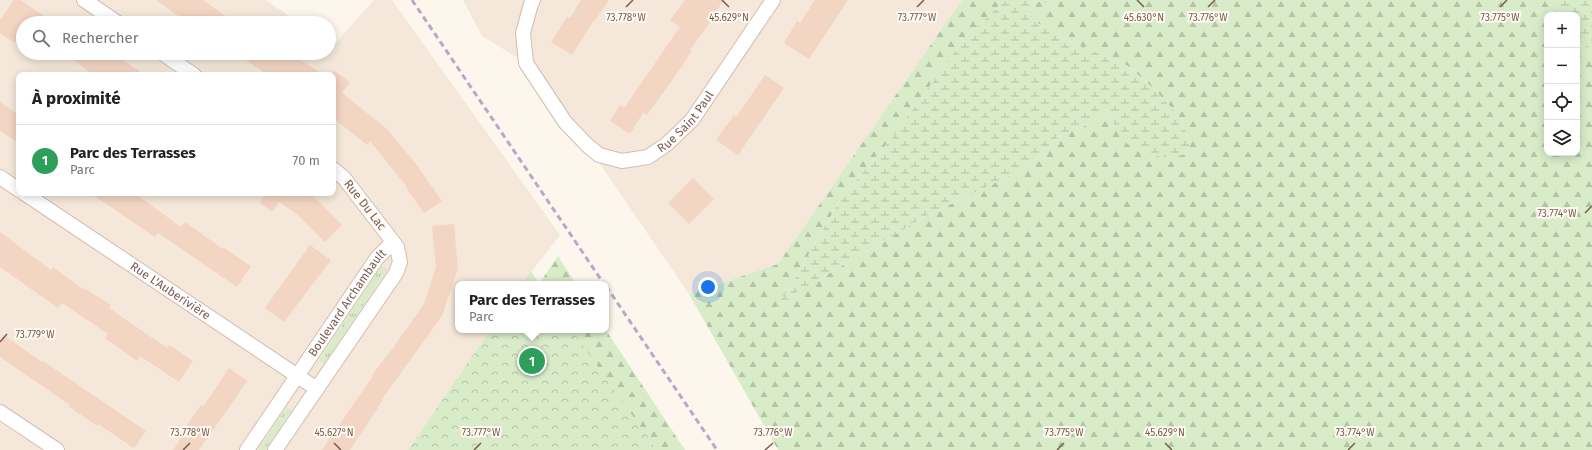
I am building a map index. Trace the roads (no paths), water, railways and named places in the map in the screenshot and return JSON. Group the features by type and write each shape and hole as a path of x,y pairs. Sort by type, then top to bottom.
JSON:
{"street":[{"path":"84,0 108,16"},
{"name":"Rue Saint Paul","path":"533,0 523,33 526,63 565,122 599,155 622,161 648,157 667,144 692,120 773,0"},
{"path":"172,60 190,72"},
{"name":"Rue Du Lac","path":"336,171 344,178 394,244"},
{"path":"0,177 16,188"},
{"name":"Rue L'Auberivière","path":"28,196 316,389"},
{"name":"Boulevard Archambault","path":"247,450 377,258 389,246 394,244 397,247 400,257 396,273 275,450"},
{"path":"0,412 57,450"}],"railway":[{"path":"412,0 602,281"},
{"path":"609,290 717,450"}],"place":[{"name":"Parc des Terrasses","path":"532,361"}]}
